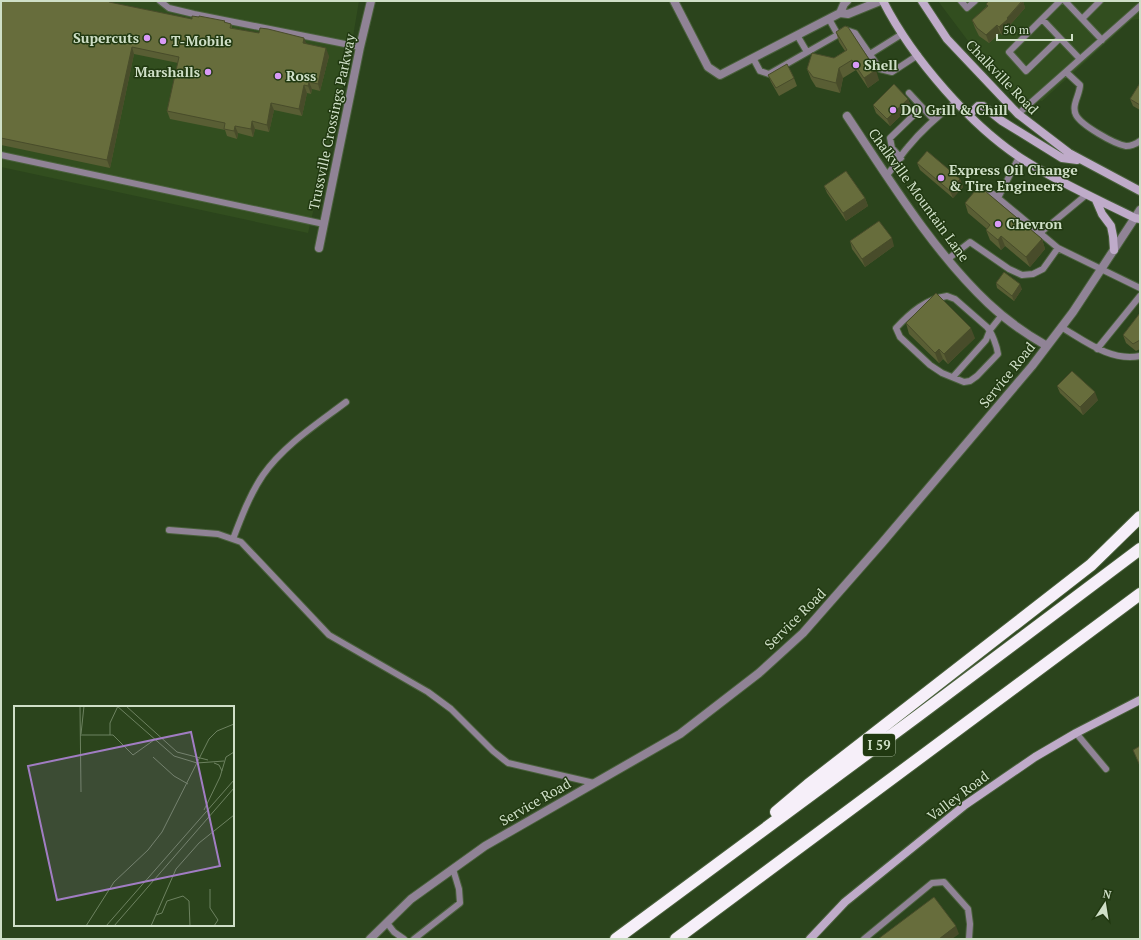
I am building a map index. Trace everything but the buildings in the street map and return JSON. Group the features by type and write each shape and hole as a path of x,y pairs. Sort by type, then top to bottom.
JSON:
{"highway":[{"path":"702,876 808,784 1091,566 1140,517"},
{"name":"I 59","path":"616,939 1140,549"},
{"name":"I 59","path":"676,939 1140,594"}],"main road":[{"path":"883,1 902,34 933,75 956,102 995,138 1020,158 1086,195 1137,219"},
{"name":"Chalkville Road","path":"922,1 947,39 1018,114 1069,154 1140,191"},
{"path":"969,115 978,106 983,106 1002,121 1062,158 1081,160"},
{"path":"1096,200 1102,214 1111,226 1114,250"},
{"name":"Valley Road","path":"810,939 845,902 965,805 1035,757 1076,733 1140,700"}],"street":[{"name":"Trussville Crossings Parkway","path":"319,248 360,47 371,1"},
{"path":"674,1 708,67 720,75 829,19 840,12 847,1"},
{"path":"840,12 848,14 880,1"},
{"name":"Chalkville Mountain Lane","path":"847,116 918,220 961,275 989,304 1002,315 1024,332 1047,346"},
{"name":"Service Road","path":"370,939 411,899 485,846 680,734 759,673 803,633 1009,394 1061,328 1137,219 1140,210"}],"lane":[{"path":"160,1 169,8 194,14 360,47"},
{"path":"961,1 968,8 975,1"},
{"path":"1060,1 1009,52 1026,71 1060,38"},
{"path":"1065,1 1102,40"},
{"path":"1082,19 1100,1"},
{"path":"1018,114 1140,6"},
{"path":"829,19 838,35"},
{"path":"1042,19 1080,59"},
{"path":"753,58 760,71 769,74 846,30 855,33 880,68 892,72 918,56"},
{"path":"870,54 902,34"},
{"path":"797,35 807,52"},
{"path":"1066,72 1080,85 1080,93 1076,98 1075,106 1076,114 1083,124 1118,144 1128,146 1140,141"},
{"path":"909,93 921,108 934,120"},
{"path":"887,175 908,147 934,120 956,102"},
{"path":"901,158 892,148 890,138 921,108"},
{"path":"1,154 324,224"},
{"path":"998,198 1020,158"},
{"path":"985,188 1058,248 1140,288"},
{"path":"1040,233 1086,195"},
{"path":"948,259 970,242 1009,269 1022,275 1033,274 1043,269 1058,248"},
{"path":"947,296 955,299 990,330 998,350 998,354 977,376 970,381 964,382 930,365 900,337 896,328 913,311 926,302 947,296"},
{"path":"1097,349 1140,296"},
{"path":"953,377 986,340 990,330 1002,315"},
{"path":"1061,328 1097,349 1119,357 1140,356"},
{"path":"233,540 241,516 267,470 280,455 346,402"},
{"path":"169,530 218,534 241,542 329,635 428,692 451,710 492,751 508,763 594,783"},
{"path":"1076,733 1106,769"},
{"path":"414,939 460,903 459,889 453,869"},
{"path":"864,939 932,883 944,882 968,909 970,924 969,939"},
{"path":"387,923 394,932 404,939"}],"shaded area":[{"path":"1,1 359,1 348,66 308,233 1,167"},
{"path":"938,1 1140,1 1140,19 1131,20 1042,101 1014,96 984,62"}],"place":[{"name":"Supercuts","path":"147,38"},
{"name":"T-Mobile","path":"163,41"},
{"name":"Shell","path":"856,65"},
{"name":"Marshalls","path":"208,72"},
{"name":"Ross","path":"278,76"},
{"name":"DQ Grill & Chill","path":"893,110"},
{"name":"Express Oil Change & Tire Engineers","path":"941,178"},
{"name":"Chevron","path":"998,224"}]}
